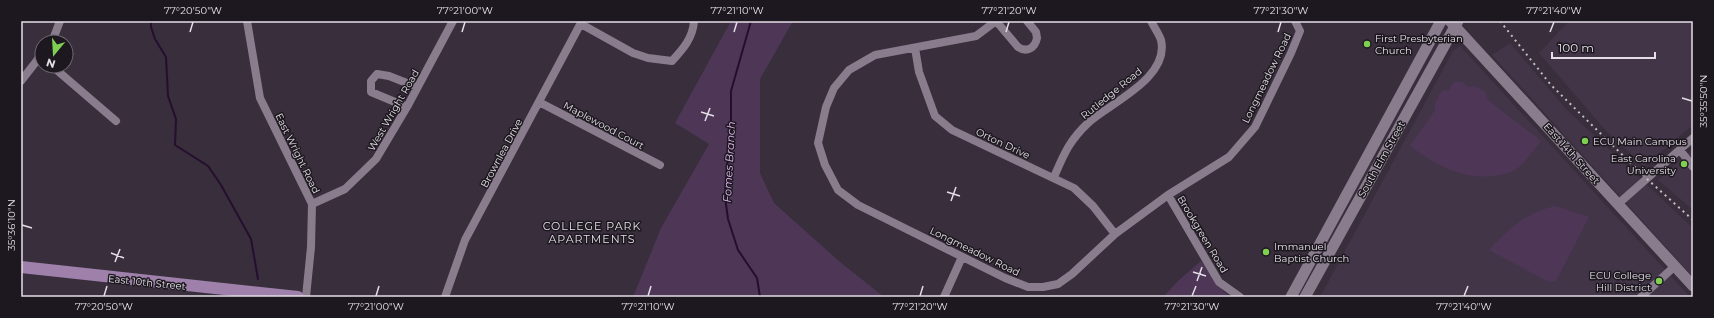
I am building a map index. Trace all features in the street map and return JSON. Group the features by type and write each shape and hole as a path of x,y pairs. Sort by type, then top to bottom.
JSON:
{"main road":[{"name":"East 10th Street","path":"21,267 120,279 298,297"}],"street":[{"path":"55,34 60,21"},
{"name":"East Wright Road","path":"246,21 260,98 312,204 311,247 306,297"},
{"name":"West Wright Road","path":"312,204 345,189 376,159 407,107 453,21"},
{"path":"581,22 633,53 648,58 672,61 685,48 694,30 694,21"},
{"path":"996,21 1018,47 1022,50 1027,50 1032,48 1037,38 1036,32 1027,21"},
{"name":"Longmeadow Road","path":"996,21 976,36 875,55 849,70 834,88 826,108 818,143 825,165 838,190 858,205 1005,278 1028,287 1043,287 1058,284 1072,274 1115,234 1168,196 1229,157 1255,127 1292,53 1300,31 1295,21"},
{"name":"Rutledge Road","path":"1054,177 1068,146 1088,123 1123,99 1147,79 1160,61 1161,41 1151,21"},
{"name":"South Elm Street","path":"1305,297 1367,170 1402,93 1441,21"},
{"name":"Brownlea Drive","path":"445,297 466,240 581,22"},
{"name":"South Elm Street","path":"1291,297 1309,262 1367,170 1414,100 1454,23"},
{"name":"East 14th Street","path":"1454,23 1693,286"},
{"name":"Orton Drive","path":"915,48 919,72 935,116 952,130 1054,177 1074,188 1093,206 1115,234"},
{"path":"21,81 34,65"},
{"path":"61,74 116,121"},
{"path":"407,107 371,92 371,81 377,74 389,76 417,88"},
{"path":"1402,93 1414,100"},
{"name":"Maplewood Court","path":"539,102 660,166"},
{"path":"1618,204 1693,138"},
{"path":"1680,150 1693,167"},
{"name":"Brookgreen Road","path":"1168,196 1219,282 1240,297"},
{"path":"944,297 962,257"},
{"path":"1309,262 1320,268"},
{"path":"1641,297 1675,266"}],"shaded area":[{"path":"731,21 793,21 760,79 760,173 774,203 839,261 884,297 633,297 661,228 709,144 675,123"},
{"path":"1569,21 1693,21 1693,125 1644,166 1607,132 1539,53"},
{"name":"ECU Main Campus","path":"1510,43 1567,110 1693,228 1693,277 1492,55"},
{"path":"1460,46 1690,297 1320,297 1453,51"},
{"path":"1454,82 1462,82 1469,87 1475,86 1485,92 1488,100 1541,141 1517,169 1507,173 1487,177 1463,174 1430,160 1410,146 1435,110 1435,103 1442,91 1449,90"},
{"name":"East Carolina University","path":"1693,149 1693,210 1658,180"},
{"path":"1555,206 1589,217 1556,281 1549,282 1489,250 1503,235 1519,222 1536,212"},
{"path":"1201,261 1224,292 1232,297 1163,297 1179,280"}],"waterway":[{"path":"151,21 151,27 155,39 166,57 168,96 176,119 175,145 208,166 221,185 251,239 258,279"},
{"name":"Fomes Branch","path":"751,21 731,91 731,142 727,165 725,197 728,219 738,250 757,278 760,297"}],"railway":[{"path":"1500,21 1551,85 1647,179 1693,220"}],"place":[{"name":"First Presbyterian Church","path":"1367,44"},
{"name":"ECU Main Campus","path":"1585,141"},
{"name":"East Carolina University","path":"1684,164"},
{"name":"Immanuel Baptist Church","path":"1266,252"},
{"name":"ECU College Hill District","path":"1659,281"}],"district":[{"name":"COLLEGE PARK APARTMENTS","path":"592,232"}]}
